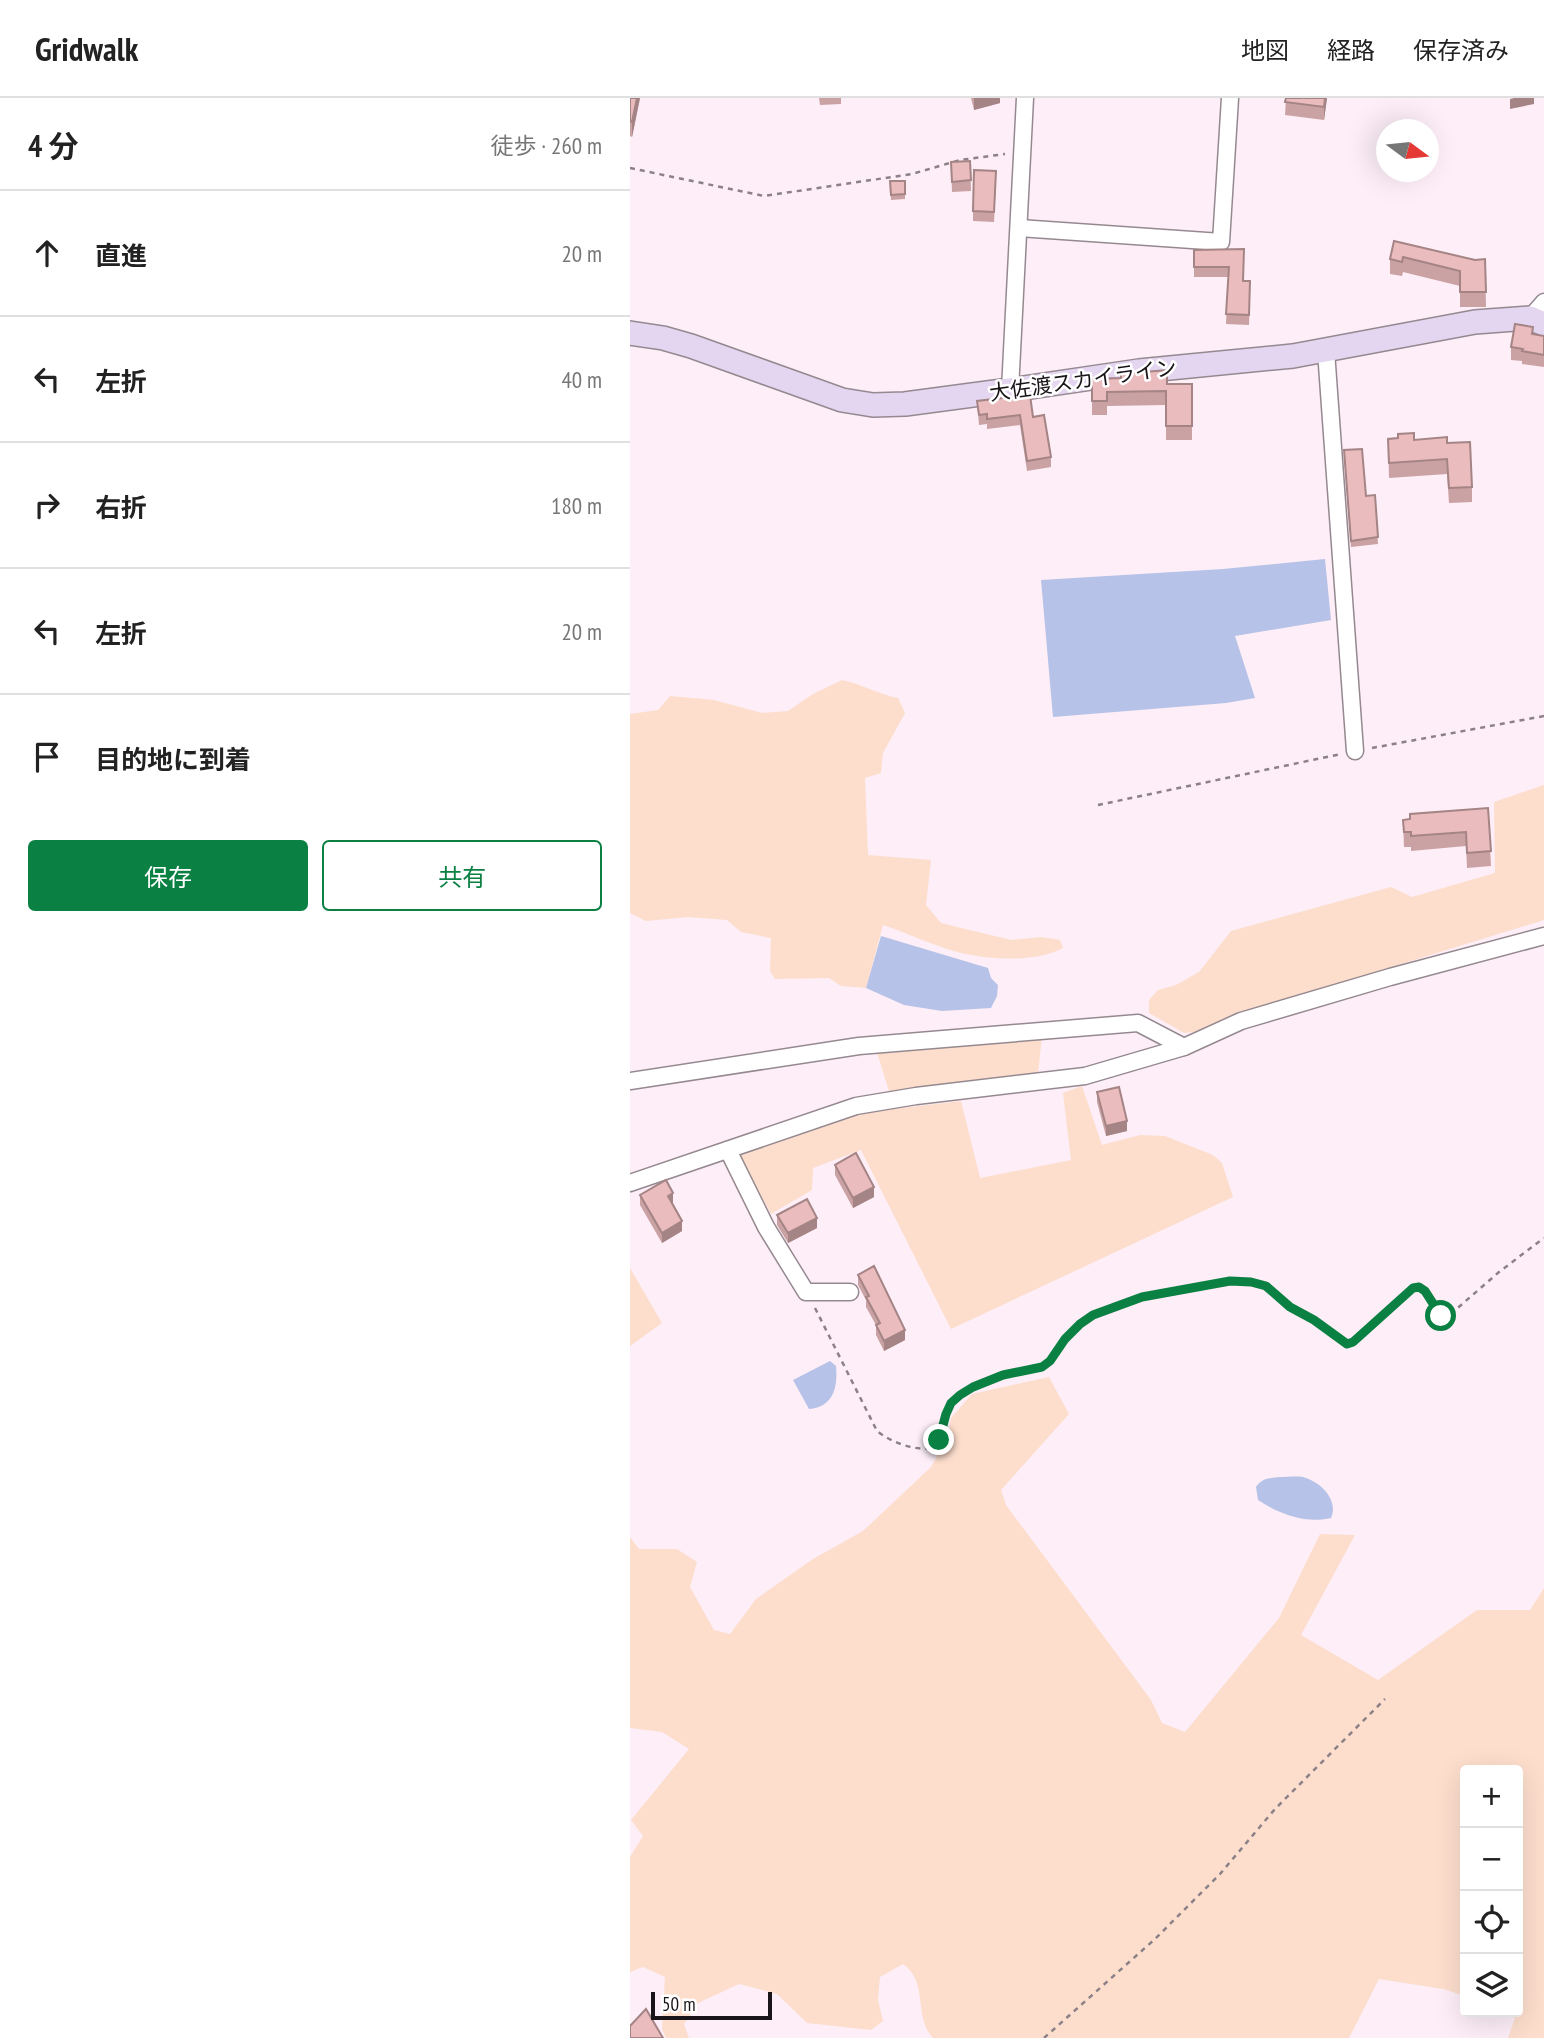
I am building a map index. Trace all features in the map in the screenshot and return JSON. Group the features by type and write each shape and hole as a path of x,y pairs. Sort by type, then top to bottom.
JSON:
{"street":[{"path":"1010,390 1025,98"},
{"path":"1019,228 1221,242 1230,98"},
{"name":"大佐渡スカイライン","path":"630,333 691,346 842,400 873,405 905,404 1139,370 1326,351 1475,322 1539,314"},
{"path":"1326,351 1355,751"},
{"path":"630,1183 856,1107 916,1096 1085,1076 1184,1047 1241,1021 1390,977 1544,936"},
{"path":"630,1081 859,1046 1138,1023 1184,1047"},
{"path":"728,1150 766,1227 806,1292 850,1292"}],"path":[{"path":"630,168 764,196 912,174 990,154 1022,153"},
{"path":"1098,804 1355,751 1544,716"},
{"path":"806,1292 877,1431 888,1439 925,1450 936,1446 951,1403 960,1395 1003,1375 1042,1367 1080,1324 1116,1305 1142,1297 1230,1281 1251,1282 1266,1286 1290,1307 1314,1320 1347,1344 1353,1342 1413,1288 1419,1287 1425,1291 1445,1319 1499,1272 1544,1238"},
{"path":"1044,2038 1155,1939 1220,1874 1275,1809 1385,1699"}],"shaded area":[{"path":"842,680 898,698 905,713 883,753 881,773 865,778 868,855 931,860 926,905 941,923 1011,940 1041,937 1060,940 1063,948 1029,958 977,956 945,948 883,925 866,988 841,986 829,978 775,979 770,971 771,938 741,932 727,920 689,917 646,921 630,913 630,714 658,710 670,696 714,700 762,713 788,711 813,694"},
{"path":"1544,785 1544,920 1278,1002 1203,1031 1184,1033 1149,1013 1149,1000 1158,990 1176,985 1199,972 1231,931 1391,887 1412,897 1495,873 1494,802"},
{"path":"1042,1036 1038,1074 890,1094 877,1053"},
{"path":"1082,1086 1102,1145 1140,1135 1165,1136 1213,1155 1222,1163 1233,1197 951,1329 861,1150 813,1168 812,1190 771,1214 739,1156 860,1113 961,1101 980,1178 1071,1160 1063,1093"},
{"path":"630,1268 662,1323 630,1346"},
{"path":"1049,1377 1069,1414 1001,1490 1006,1505 1151,1700 1162,1723 1185,1732 1279,1618 1320,1534 1355,1535 1301,1635 1378,1680 1477,1610 1530,1610 1544,1588 1544,2038 1508,2038 1513,2017 1523,2017 1523,1765 1460,1765 1460,1994 1443,1989 1379,1979 1349,2038 933,2038 924,2020 916,1980 903,1964 880,1977 878,2000 883,2021 871,2030 807,2023 777,1994 739,1984 698,2003 684,2024 689,2038 666,2038 662,2029 665,1977 643,1967 630,1972 630,1857 643,1836 631,1820 689,1749 662,1732 630,1728 630,1537 639,1549 677,1549 697,1562 690,1587 714,1630 730,1634 756,1599 813,1559 863,1531 931,1467 948,1437 951,1418 972,1394"}],"water":[{"path":"1325,559 1331,620 1235,636 1255,698 1226,703 1053,717 1041,580 1223,569"},
{"path":"881,936 988,968 991,978 998,985 997,996 991,1008 942,1011 904,1005 866,988"},
{"path":"830,1361 836,1366 835,1389 824,1405 809,1409 793,1380"},
{"path":"1280,1477 1303,1477 1322,1487 1333,1505 1331,1518 1302,1519 1275,1510 1258,1500 1258,1484"}],"building":[{"path":"630,98 637,98 632,122 630,121"},
{"path":"1286,98 1325,98 1324,107 1285,102"},
{"path":"970,161 971,180 952,182 951,162"},
{"path":"974,170 996,171 994,212 973,211"},
{"path":"890,181 905,181 905,194 891,195"},
{"path":"1394,241 1475,260 1485,259 1486,292 1460,292 1460,271 1403,257 1402,262 1390,259"},
{"path":"1244,249 1243,281 1250,281 1249,315 1226,314 1229,267 1194,267 1194,250"},
{"path":"1515,324 1533,327 1532,334 1544,336 1544,355 1511,347"},
{"path":"1167,370 1167,384 1192,384 1192,426 1166,426 1166,391 1107,392 1107,401 1092,401 1092,379 1121,378 1121,374"},
{"path":"1030,395 1033,417 1044,415 1051,457 1027,461 1020,415 987,419 987,414 979,415 977,401"},
{"path":"1414,433 1414,440 1447,437 1447,443 1470,442 1472,487 1449,488 1447,459 1389,463 1388,439 1398,438 1398,434"},
{"path":"1362,449 1366,496 1375,495 1378,537 1351,541 1344,450"},
{"path":"1488,808 1491,851 1467,853 1466,832 1411,836 1411,832 1404,832 1403,820 1410,819 1410,814"},
{"path":"1119,1087 1127,1121 1106,1126 1097,1092"},
{"path":"856,1153 874,1187 853,1198 835,1165"},
{"path":"666,1180 673,1193 668,1196 682,1221 662,1233 640,1195"},
{"path":"807,1199 817,1218 788,1233 777,1215"},
{"path":"874,1266 905,1330 884,1341 876,1325 880,1323 858,1275"},
{"path":"646,2009 663,2038 630,2038 630,2026"}],"route":[{"path":"939,1440 951,1403 960,1395 1003,1375 1042,1367 1080,1324 1093,1315 1142,1297 1230,1281 1251,1282 1266,1286 1290,1307 1314,1320 1347,1344 1353,1342 1413,1288 1419,1287 1425,1291 1441,1316"}]}
